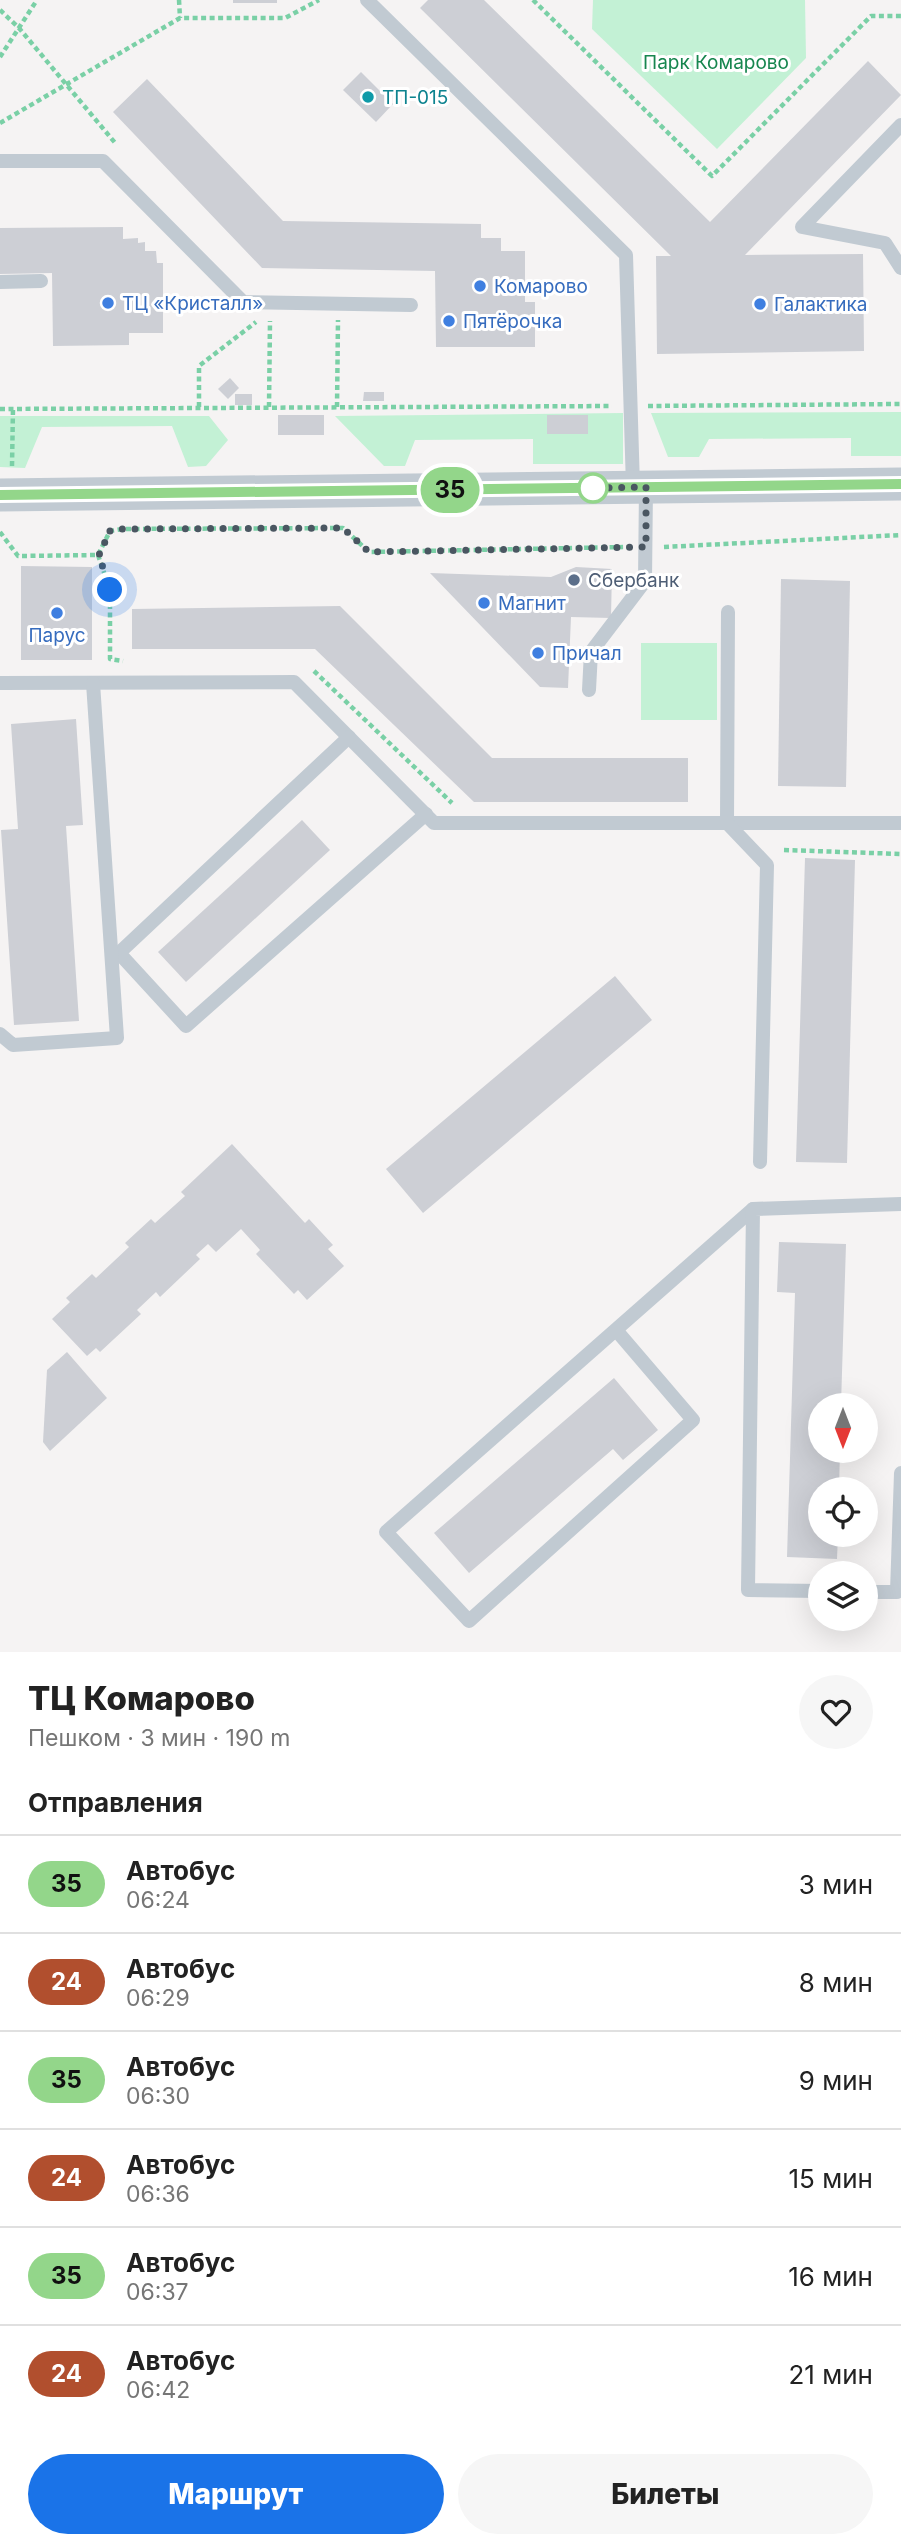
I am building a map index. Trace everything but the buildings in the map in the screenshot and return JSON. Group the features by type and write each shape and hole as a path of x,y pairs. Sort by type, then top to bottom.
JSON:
{"street":[{"path":"0,495 901,484"}],"lane":[{"path":"367,0 626,255 632,406 646,547 645,582 591,652 589,691"},
{"path":"901,125 802,227 885,243 901,268"},
{"path":"0,161 103,161 243,302 270,306 411,305"},
{"path":"0,282 41,281"},
{"path":"728,612 727,823 767,865 761,1163"},
{"path":"0,683 294,682 434,822 901,823"},
{"path":"0,1034 13,1045 117,1038 93,683"},
{"path":"349,737 119,953 186,1026 426,814"},
{"path":"616,1330 692,1420 469,1621 386,1532 753,1209 901,1204"},
{"path":"753,1209 748,1590 808,1591"},
{"path":"878,1592 897,1592 901,1473"}],"path":[{"path":"0,57 37,0"},
{"path":"179,0 180,18"},
{"path":"0,123 180,18 285,18 319,0"},
{"path":"533,0 712,176 872,16 901,16"},
{"path":"0,10 19,28 117,145"},
{"path":"337,407 339,304"},
{"path":"199,407 199,366 270,306"},
{"path":"269,407 270,306"},
{"path":"0,409 901,404"},
{"path":"134,663 110,659 110,590 99,555 110,531 343,528 369,552 646,547 901,535"},
{"path":"0,532 18,556 99,555"},
{"path":"308,664 454,805"},
{"path":"784,850 901,854"}],"green space":[{"name":"Парк Комарово","path":"593,0 805,0 806,58 717,149 592,29"},
{"path":"901,412 901,456 851,456 851,438 709,439 699,457 668,457 651,413"},
{"path":"623,413 623,464 533,464 533,439 415,440 405,466 384,466 335,416"},
{"path":"0,416 209,416 228,440 206,466 188,467 172,426 42,427 25,468 0,467"},
{"path":"641,643 717,643 717,720 641,720"}],"bus line":[{"name":"35","path":"0,495 901,484"}],"place":[{"name":"ТП-015","path":"368,97"},
{"name":"Комарово","path":"480,286"},
{"name":"ТЦ «Кристалл»","path":"108,303"},
{"name":"Галактика","path":"760,304"},
{"name":"Пятёрочка","path":"449,321"},
{"name":"Сбербанк","path":"574,580"},
{"name":"Магнит","path":"484,603"},
{"name":"Парус","path":"57,613"},
{"name":"Причал","path":"538,653"}],"route":[{"path":"110,590 99,555 110,531 123,529 343,528 369,552 646,547 646,487 593,488"}]}
